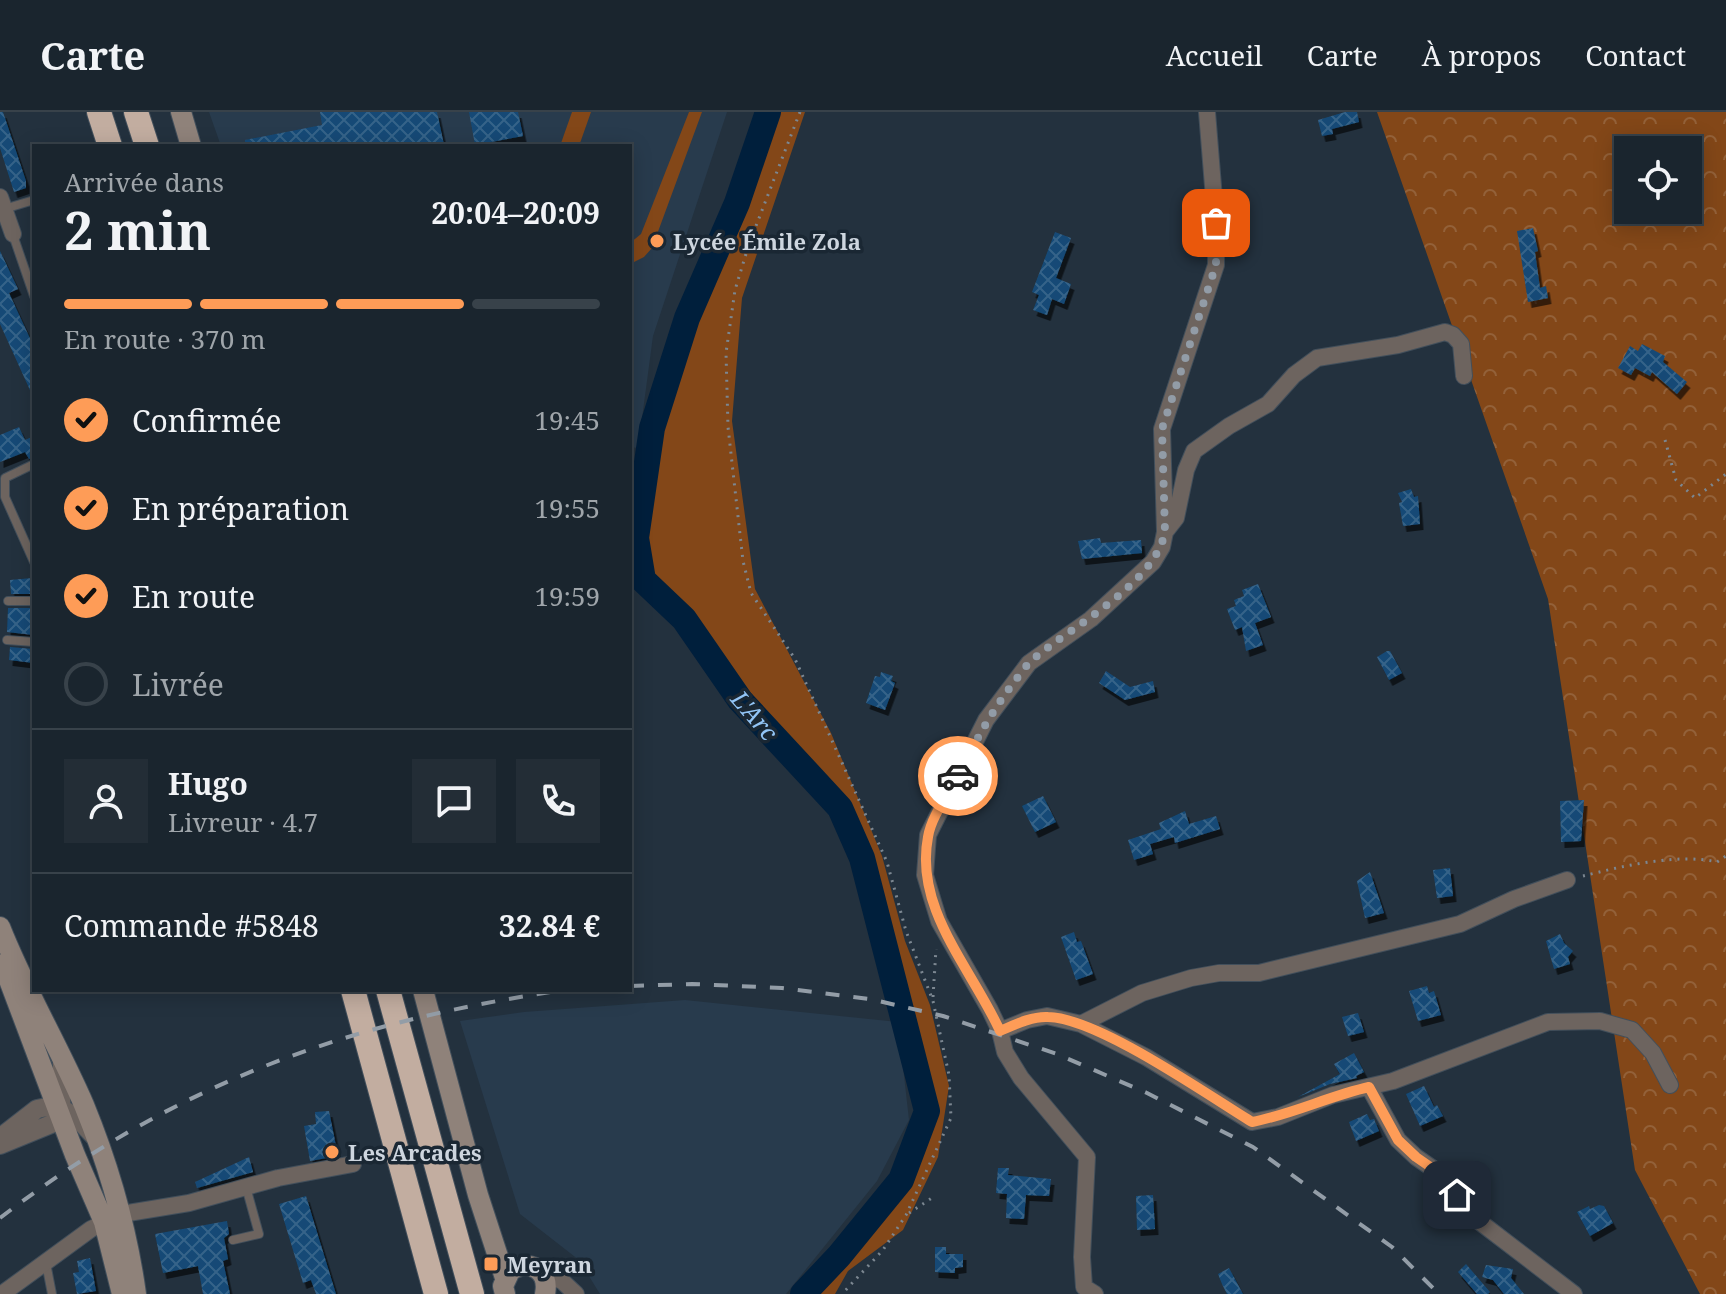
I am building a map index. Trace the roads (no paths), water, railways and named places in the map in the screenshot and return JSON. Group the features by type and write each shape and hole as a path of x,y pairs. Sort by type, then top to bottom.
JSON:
{"highway":[{"path":"99,112 109,144"},
{"path":"136,112 146,144"},
{"path":"354,992 436,1294"},
{"path":"389,992 472,1294"}],"main road":[{"path":"181,112 190,144"},
{"path":"0,927 3,951 46,1077 113,1218 122,1294"},
{"path":"3,951 62,1060 96,1137 113,1218 136,1294"},
{"path":"424,992 505,1286"},
{"path":"486,1214 547,1286 545,1294"},
{"path":"505,1286 510,1271 534,1269"}],"street":[{"path":"1095,1294 1084,1287 1082,1257 1087,1157 1021,1078 1005,1052 1000,1031 939,921 925,875 928,835 986,720 1029,663 1091,619 1153,562 1162,547 1165,532 1162,429 1216,265 1216,223 1207,112"},
{"path":"2,203 13,234"},
{"path":"1165,532 1176,518 1186,470 1194,451 1268,404 1294,375 1317,358 1398,345 1445,332 1461,344 1464,376"},
{"path":"1081,1024 1142,993 1191,978 1219,973 1259,973 1460,924 1514,899 1567,880"},
{"path":"1000,1031 1047,1016 1081,1024 1146,1057 1252,1122 1278,1117 1333,1095 1369,1087 1448,1061 1548,1022 1600,1021 1632,1030 1653,1053 1670,1085"},
{"path":"60,1111 62,1060"},
{"path":"28,1115 37,1104 46,1077"},
{"path":"1369,1087 1398,1140 1442,1175 1472,1216 1574,1294"},
{"path":"0,1138 37,1109 60,1111 76,1117 96,1137"},
{"path":"0,1145 60,1111"},
{"path":"7,1292 45,1260 113,1218 353,1164"},
{"path":"534,1269 562,1281 575,1294"},
{"path":"567,1294 575,1294"}],"lane":[{"path":"2,203 32,200"},
{"path":"13,234 32,290"},
{"path":"32,465 5,478 5,497 32,558"},
{"path":"8,601 32,601"},
{"path":"7,640 32,642"},
{"path":"233,1240 259,1234 246,1187"},
{"path":"45,1260 52,1294"}],"waterway":[{"name":"L'Arc","path":"768,112 737,203 687,318 652,428 636,538 643,580 684,619 740,700 840,808 862,858 927,1111 901,1180 839,1256 803,1294"}],"railway":[{"path":"632,986 692,984 782,988 870,999 943,1016 1057,1054 1147,1093 1253,1147 1392,1247 1439,1294"},
{"path":"0,1218 66,1171 132,1130 198,1095 267,1065 337,1040 410,1020 553,992"}],"place":[{"name":"Lycée Émile Zola","path":"657,241"},
{"name":"Les Arcades","path":"332,1152"},
{"name":"Meyran","path":"491,1264"}]}
